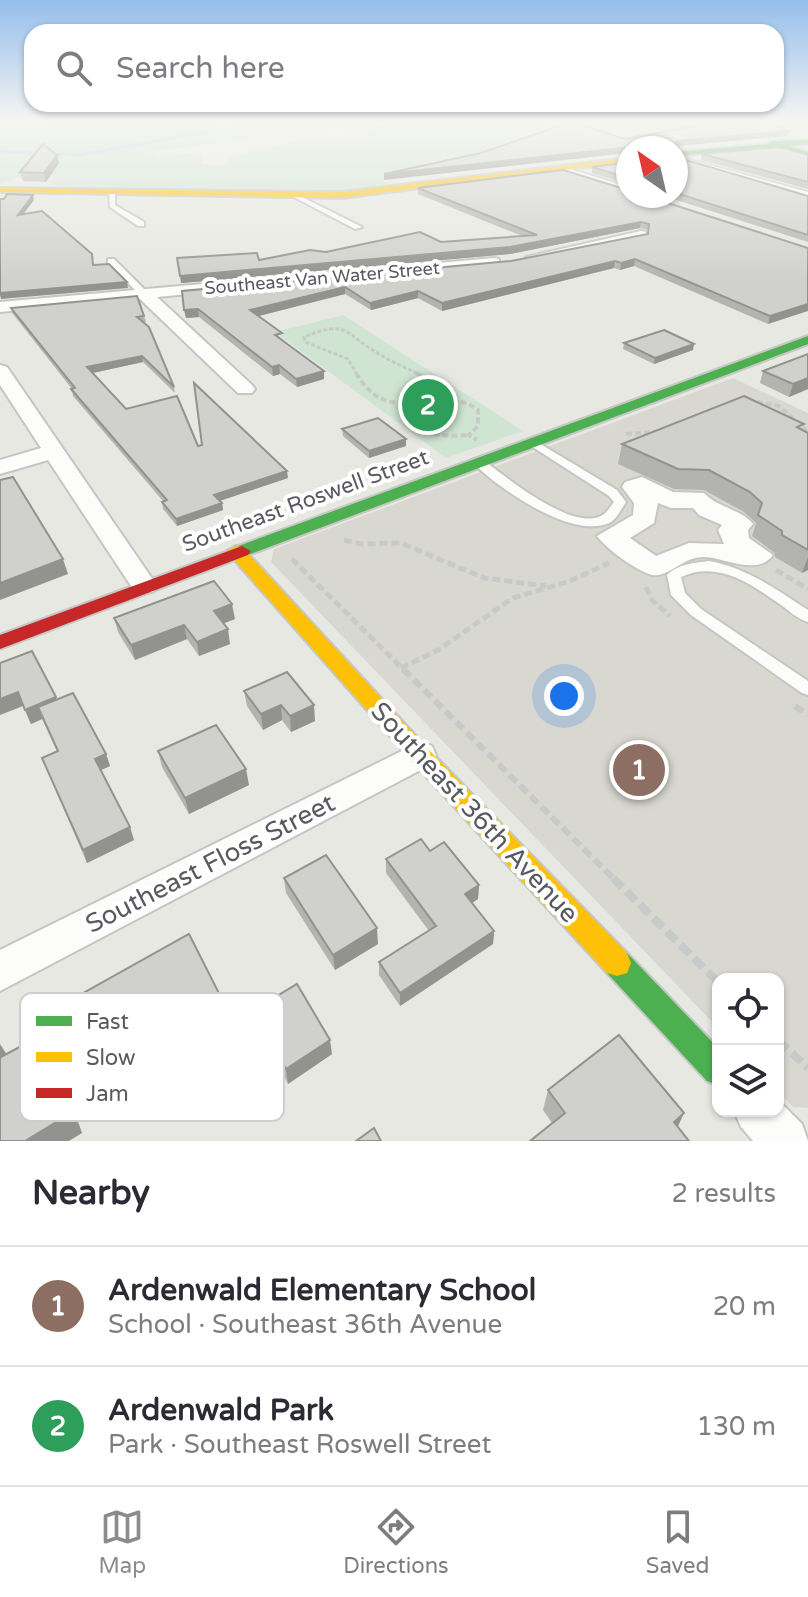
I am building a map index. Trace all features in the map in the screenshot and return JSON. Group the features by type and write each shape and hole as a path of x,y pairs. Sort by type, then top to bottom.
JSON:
{"main road":[{"path":"0,190 294,195 375,192 518,174"},
{"name":"Southeast Roswell Street","path":"0,642 236,551 808,340"},
{"name":"Southeast 36th Avenue","path":"236,551 420,755 712,1064"}],"street":[{"path":"576,174 616,187"},
{"path":"736,174 808,196"},
{"name":"Southeast Van Water Street","path":"0,307 516,260 641,235"},
{"path":"144,294 245,389"},
{"path":"0,371 144,586"},
{"path":"0,467 55,451"},
{"path":"642,484 671,501 678,498 686,503 696,498 707,510 741,524 730,530 739,535 733,539 760,555 755,557 691,550 671,556 657,568 609,536 626,532 645,518 646,502 633,487 642,484"},
{"name":"Southeast Floss Street","path":"0,971 420,755"},
{"path":"763,1117 785,1141"}],"lane":[{"path":"112,193 112,206 141,224"},
{"path":"294,195 358,227"},
{"path":"111,261 144,294"},
{"path":"478,462 570,521 597,521 615,513 620,502 613,493 532,442"},
{"path":"808,617 722,566 693,565 674,575 678,595 696,612 808,689"}],"path":[{"path":"323,329 349,330 376,353 433,381 436,387 434,398 427,406 379,400 366,389 348,359 305,342 304,337 323,329"},
{"path":"434,398 467,403 478,410 478,426 469,435"},
{"path":"741,400 779,406 808,432"},
{"path":"409,405 407,419 411,426 431,433 469,435 498,454"},
{"path":"619,434 662,430"},
{"path":"330,544 356,534"},
{"path":"342,540 351,544 401,543 484,578 546,586"},
{"path":"401,668 438,650 513,598 570,581 633,552"},
{"path":"255,572 305,554"},
{"path":"755,557 808,589"},
{"path":"292,559 712,976"},
{"path":"783,1045 808,1068"}],"shaded area":[{"path":"733,378 808,413 808,1108 793,1107 784,1097 784,973 712,973 712,1022 271,562 274,549"}],"green space":[{"path":"0,174 26,174 0,184"},
{"path":"54,174 400,174 382,179 389,186 354,190 51,184"},
{"path":"343,315 523,431 446,458 275,332"}],"building":[{"path":"529,174 577,174 616,186 616,208 683,208 808,248 808,304 770,316 635,259 621,263 615,261 442,303 418,291 370,303 345,287 250,310 282,333 275,335 324,371 296,379 279,365 272,367 198,309 184,310 182,291 511,261 648,234 649,224 641,222 510,247 180,276 177,258 257,253 259,260 310,250 326,252 420,232 441,242 537,235 418,188"},
{"path":"688,174 734,174 808,196 808,235 688,197"},
{"path":"779,174 808,174 808,182"},
{"path":"7,194 33,195 18,215 42,211 92,254 93,265 109,264 127,282 0,293 0,199"},
{"path":"137,296 144,316 137,317 149,327 174,387 142,356 87,367 126,409 177,396 198,446 202,445 194,383 287,471 214,495 222,503 176,519 162,502 167,500 71,389 75,388 11,308"},
{"path":"664,330 694,344 655,358 624,343"},
{"path":"808,354 808,378 793,384 763,371"},
{"path":"744,396 804,424 797,427 808,433 808,550 782,535 782,531 758,515 762,503 750,492 709,470 678,469 622,444"},
{"path":"378,418 406,439 369,451 342,429"},
{"path":"13,477 63,559 0,583 0,480"},
{"path":"214,581 232,604 214,611 228,629 197,642 184,625 131,645 114,618"},
{"path":"32,651 56,697 25,710 18,692 0,699 0,663"},
{"path":"287,672 314,705 290,716 281,705 261,714 244,691"},
{"path":"73,693 106,754 95,759 130,827 83,850 42,758 58,751 38,707"},
{"path":"216,725 246,769 185,798 158,751"},
{"path":"421,839 430,851 444,842 479,885 465,894 494,931 400,993 379,962 436,926 386,859"},
{"path":"326,855 377,928 333,955 284,878"},
{"path":"189,934 219,993 83,993"},
{"path":"297,984 330,1040 286,1069 284,993"},
{"path":"619,1035 684,1113 674,1122 689,1141 530,1141 565,1113 548,1090"},
{"path":"20,1047 20,1121 58,1121 25,1141 0,1141 0,1053 1,1057"},
{"path":"374,1128 381,1141 356,1141"}],"traffic: fast":[{"path":"242,551 808,340"},
{"path":"617,963 712,1064"}],"traffic: slow":[{"path":"0,190 342,195 512,174"},
{"path":"236,551 420,755 617,963"}],"traffic: jam":[{"path":"0,642 242,551"}],"place":[{"name":"Ardenwald Park","path":"428,405"},
{"name":"Ardenwald Elementary School","path":"639,770"}]}
